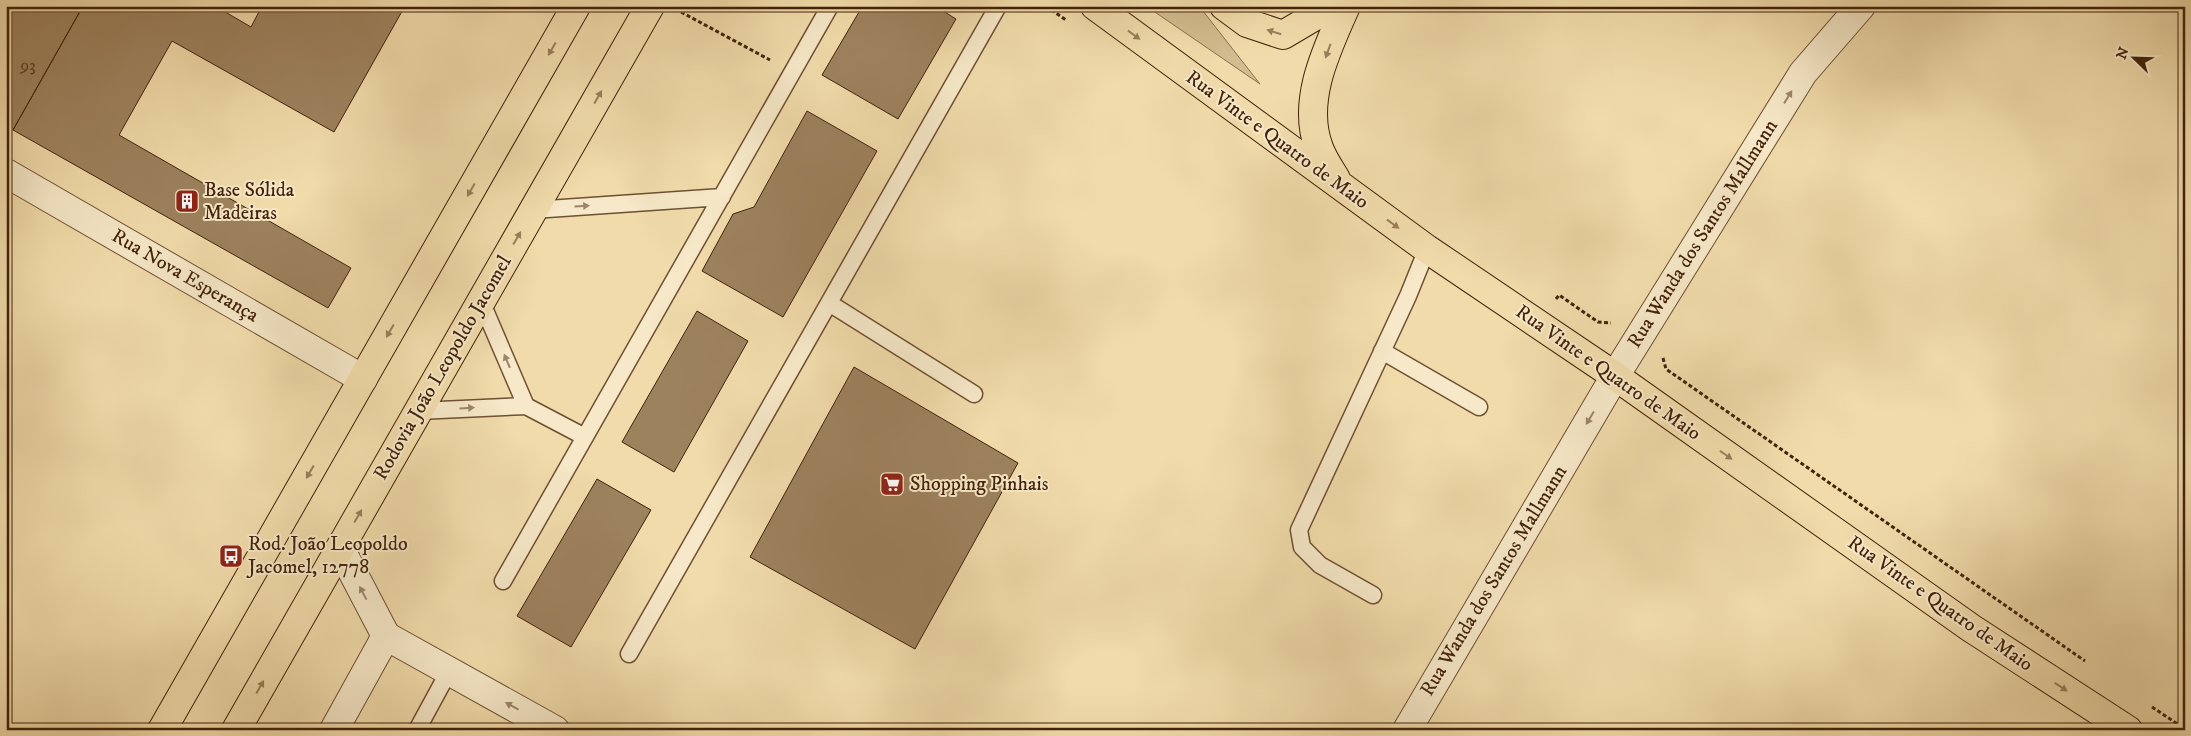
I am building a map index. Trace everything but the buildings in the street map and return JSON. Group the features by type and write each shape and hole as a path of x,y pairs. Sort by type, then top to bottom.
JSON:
{"main road":[{"path":"162,730 576,6"},
{"name":"Rodovia João Leopoldo Jacomel","path":"236,730 650,6"},
{"name":"Rua Vinte e Quatro de Maio","path":"1095,6 1427,249 1615,376 1971,628 2128,730"},
{"path":"1224,6 1247,24 1284,34 1332,6"},
{"path":"1341,187 1319,148 1312,119 1317,81 1346,6"}],"street":[{"name":"Rua Wanda dos Santos Mallmann","path":"1407,730 1615,376 1803,73 1861,6"},
{"name":"Rua Nova Esperança","path":"6,173 363,379"},
{"path":"340,548 386,636 555,730"},
{"path":"334,730 386,636"}],"lane":[{"path":"503,580 830,6"},
{"path":"629,654 998,6"},
{"path":"534,210 722,197"},
{"path":"1373,595 1320,565 1302,547 1299,530 1382,352 1427,249"},
{"path":"481,301 526,406"},
{"path":"829,304 974,394"},
{"path":"1382,352 1479,407"},
{"path":"418,411 526,406 585,437"},
{"path":"417,730 449,671"}],"path":[{"path":"678,11 792,73"},
{"path":"1559,295 1598,322 1612,323"},
{"path":"1661,355 1666,369 2090,665"},
{"path":"2147,704 2185,728"}],"shaded area":[{"path":"1146,6 1199,6 1260,84"}],"place":[{"name":"Base Sólida Madeiras","path":"187,201"},
{"name":"Shopping Pinhais","path":"892,484"},
{"name":"Rod. João Leopoldo Jacomel, 12778","path":"231,556"}]}
